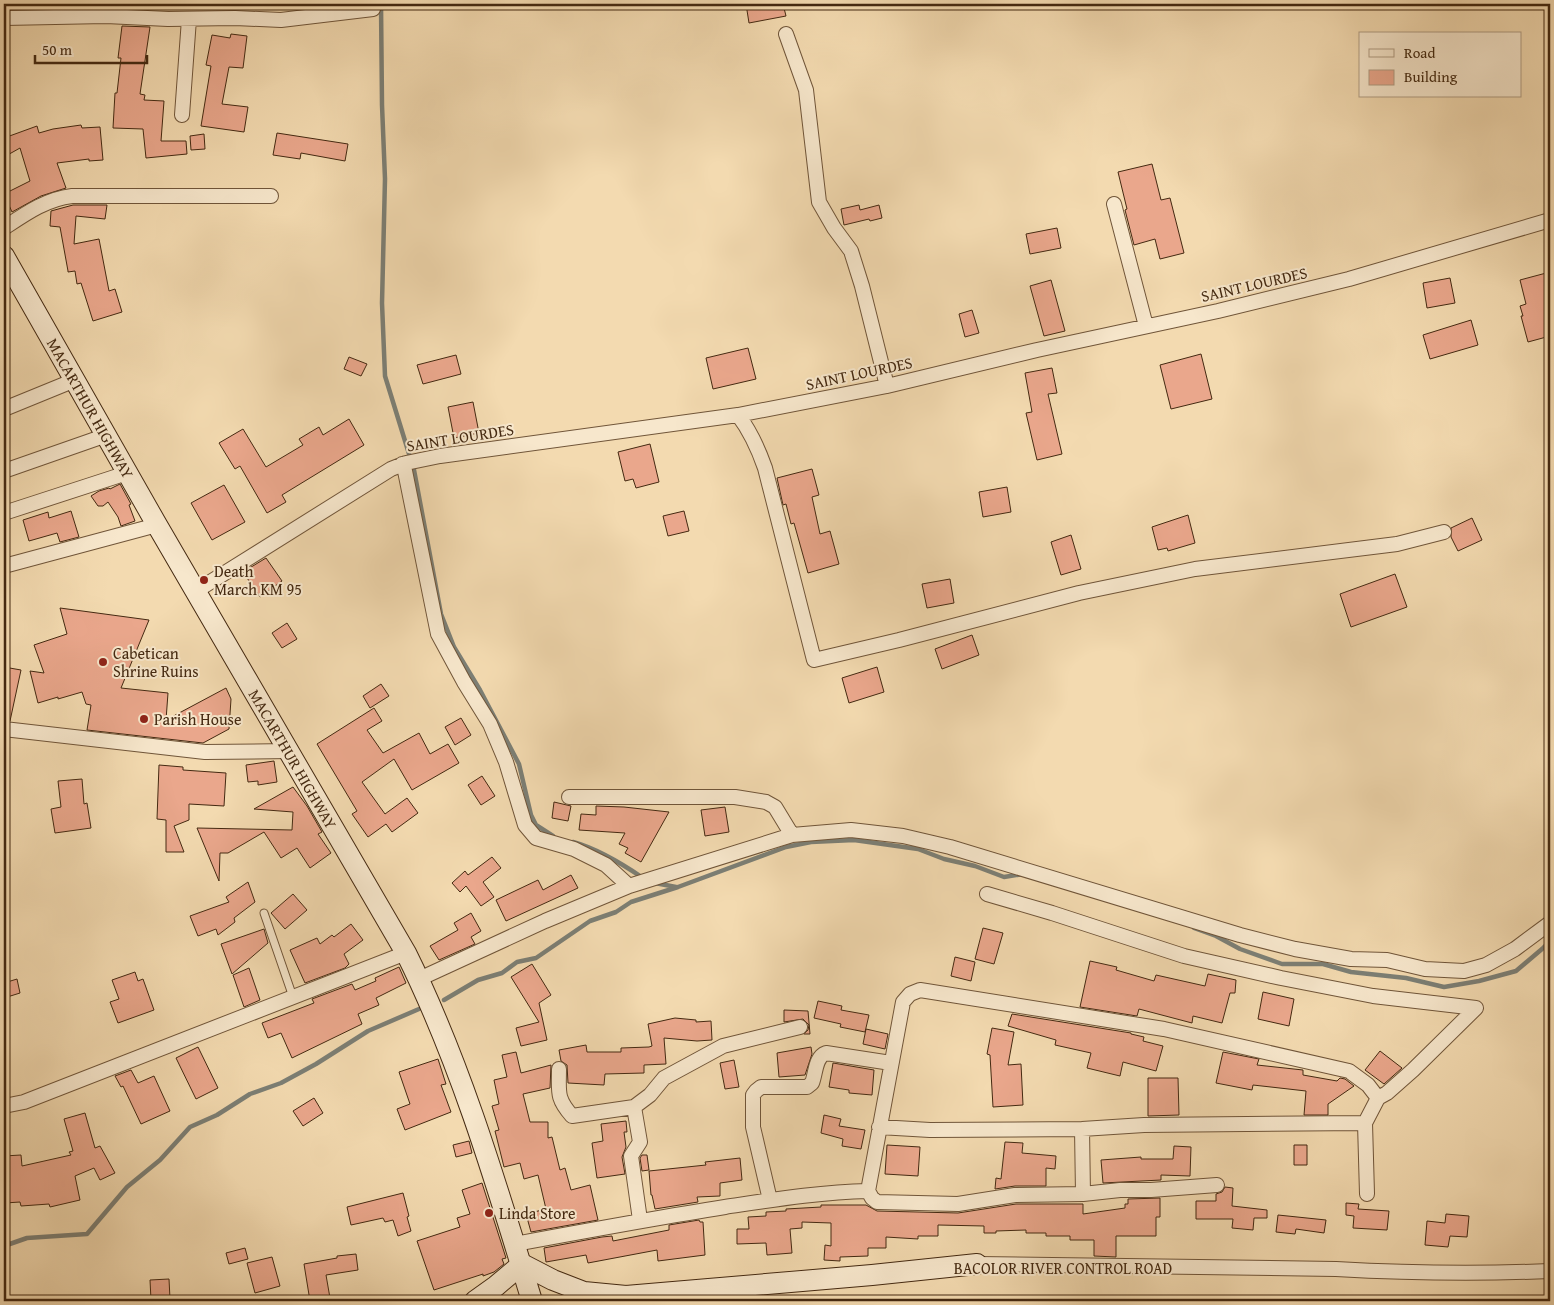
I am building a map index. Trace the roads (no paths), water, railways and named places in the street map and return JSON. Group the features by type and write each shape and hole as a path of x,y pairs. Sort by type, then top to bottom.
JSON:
{"main road":[{"name":"MACARTHUR HIGHWAY","path":"4,256 157,525 406,953 438,1021 459,1074 522,1264 530,1294"},
{"name":"BACOLOR RIVER CONTROL ROAD","path":"522,1264 552,1280 584,1292 626,1296 872,1276 977,1264"},
{"path":"475,1301 522,1264"}],"street":[{"path":"4,18 106,16 281,20 356,7 373,9"},
{"path":"182,116 189,19"},
{"path":"786,34 806,90 819,202 834,228 851,251 862,286 887,386"},
{"path":"4,228 45,203 65,197 271,196"},
{"path":"1114,204 1146,326"},
{"name":"SAINT LOURDES","path":"196,591 364,485 404,464 420,460 738,415 887,386 1218,311 1349,279 1550,220"},
{"path":"4,409 75,380"},
{"path":"738,415 758,446 765,468 814,660 1079,593 1195,569 1397,544 1444,532"},
{"path":"4,471 107,435"},
{"path":"404,464 438,634 464,682 490,724 506,762 525,825 536,838 574,849 606,865 634,885"},
{"path":"4,513 127,472"},
{"path":"4,566 157,525"},
{"path":"4,730 205,752 290,751"},
{"path":"569,797 735,797 766,802 775,807 792,834"},
{"path":"419,979 536,925 657,876 792,834 851,830 902,836 950,847 1240,935 1286,947 1351,959 1386,960 1425,969 1464,971 1486,966 1515,949 1550,923"},
{"path":"987,894 1194,958 1373,996 1476,1008 1413,1070 1387,1093 1378,1098 1365,1123 1367,1194"},
{"path":"4,1106 24,1102 406,953"},
{"path":"1217,1185 1151,1190 1120,1190 1083,1194 1015,1195 958,1204 887,1204 877,1202 872,1198 868,1190 902,1002 910,994 920,990 1164,1029 1349,1070 1368,1085 1378,1098"},
{"path":"559,1070 559,1095 564,1106 572,1116 634,1107 650,1095 664,1078 723,1046 800,1027"},
{"path":"770,1200 753,1127 753,1096 756,1090 761,1087 806,1086 812,1083 818,1059 826,1053 891,1063"},
{"path":"634,1107 640,1142 631,1156 640,1220"},
{"path":"879,1127 930,1130 1082,1130 1144,1125 1365,1123"},
{"path":"1082,1130 1083,1194"},
{"path":"515,1244 640,1220 770,1200 839,1191 868,1190"},
{"name":"BACOLOR RIVER CONTROL ROAD","path":"977,1264 1336,1269 1396,1272 1510,1273 1550,1271"}],"lane":[{"path":"264,913 293,997"}],"waterway":[{"path":"381,4 385,179 382,303 385,376 414,470 441,614 454,647 480,690 519,764 531,815 536,825 553,836"},
{"path":"444,1000 478,980 502,973 517,962 536,958 590,921 616,912 631,902 678,887 786,847 811,842 854,840 918,849 1004,877 1023,874"},
{"path":"573,842 609,857 643,878"},
{"path":"655,883 676,887"},
{"path":"1194,928 1216,936 1240,949 1282,964 1323,964 1351,972 1406,978 1444,987 1479,981 1516,971 1550,941"},
{"path":"4,1246 27,1238 87,1234 127,1187 160,1160 190,1127 217,1115 250,1094 281,1083 316,1064 368,1031 419,1009"}],"place":[{"name":"Death March KM 95","path":"204,580"},
{"name":"Cabetican Shrine Ruins","path":"103,662"},
{"name":"Parish House","path":"144,719"},
{"name":"Linda Store","path":"489,1213"}]}
